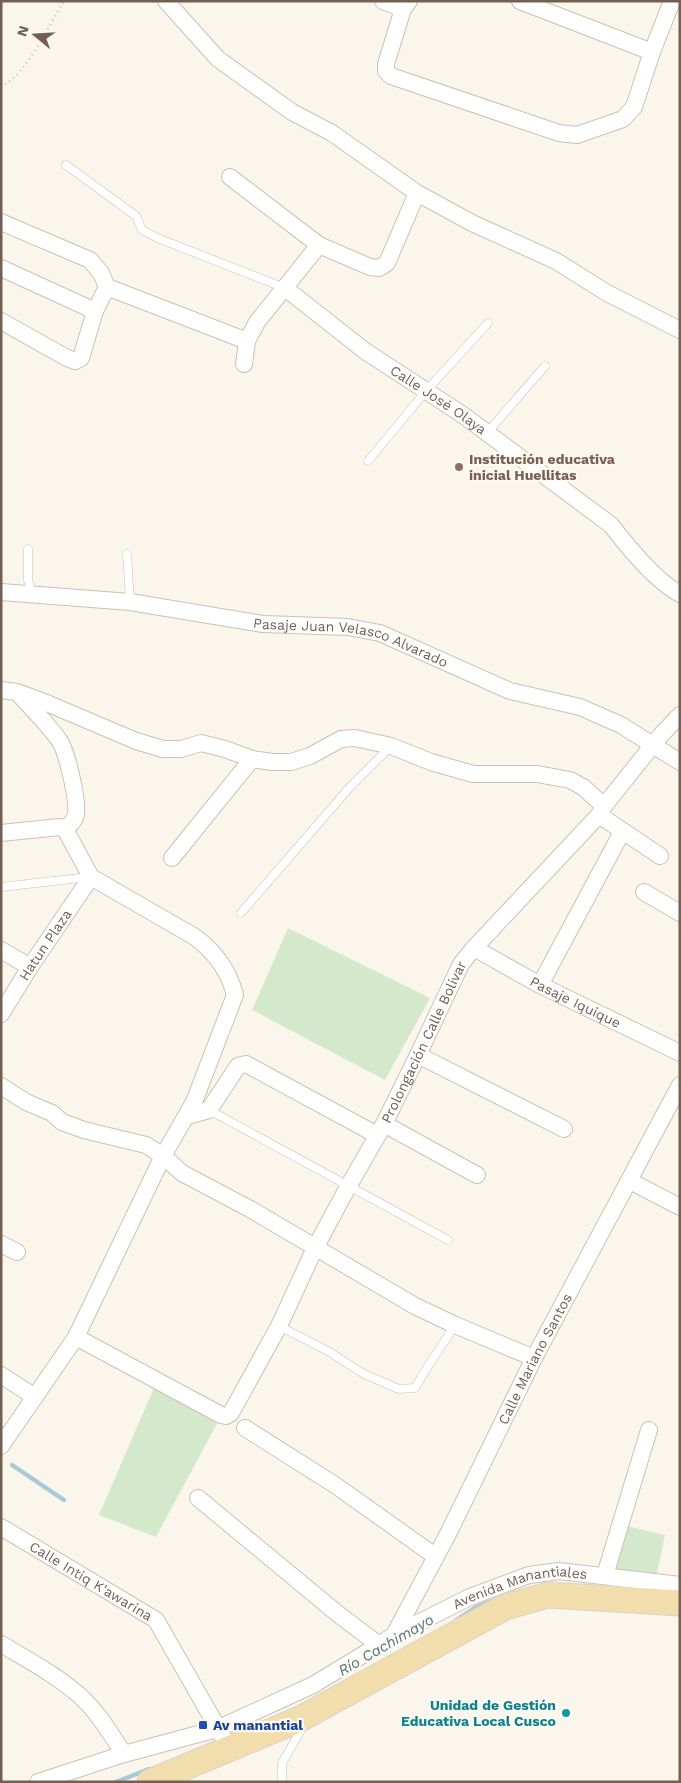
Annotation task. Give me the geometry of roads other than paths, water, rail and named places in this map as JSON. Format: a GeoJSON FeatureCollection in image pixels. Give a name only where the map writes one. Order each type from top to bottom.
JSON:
{"type":"FeatureCollection","features":[{"type":"Feature","properties":{"kind":"main road","name":"Avenida Manantiales"},"geometry":{"type":"LineString","coordinates":[[150,1782],[224,1739],[300,1719],[505,1607],[519,1602],[548,1595],[680,1602]]}},
{"type":"Feature","properties":{"kind":"street"},"geometry":{"type":"LineString","coordinates":[[166,1],[218,59],[292,112],[332,133],[417,193],[472,223],[556,261],[607,293],[680,330]]}},
{"type":"Feature","properties":{"kind":"street"},"geometry":{"type":"LineString","coordinates":[[383,1],[406,5],[386,64],[386,71],[391,76],[559,133],[578,135],[623,119],[634,107],[652,52],[672,1]]}},
{"type":"Feature","properties":{"kind":"street"},"geometry":{"type":"LineString","coordinates":[[520,1],[652,52]]}},
{"type":"Feature","properties":{"kind":"street"},"geometry":{"type":"LineString","coordinates":[[230,177],[319,245],[370,267],[379,268],[387,263],[417,193]]}},
{"type":"Feature","properties":{"kind":"street"},"geometry":{"type":"LineString","coordinates":[[1,222],[90,260],[101,273],[107,286],[247,341]]}},
{"type":"Feature","properties":{"kind":"street"},"geometry":{"type":"LineString","coordinates":[[244,364],[247,341],[257,322],[319,245]]}},
{"type":"Feature","properties":{"kind":"street"},"geometry":{"type":"LineString","coordinates":[[1,268],[95,311]]}},
{"type":"Feature","properties":{"kind":"street"},"geometry":{"type":"LineString","coordinates":[[1,321],[75,361],[81,358],[95,311],[107,286]]}},
{"type":"Feature","properties":{"kind":"street","name":"Calle José Olaya"},"geometry":{"type":"LineString","coordinates":[[285,288],[365,351],[486,433],[611,525],[627,546],[649,568],[680,594]]}},
{"type":"Feature","properties":{"kind":"street","name":"Pasaje Juan Velasco Alvarado"},"geometry":{"type":"LineString","coordinates":[[1,592],[130,602],[263,624],[348,627],[380,632],[510,690],[580,707],[621,725],[680,762]]}},
{"type":"Feature","properties":{"kind":"street"},"geometry":{"type":"LineString","coordinates":[[9,691],[49,704],[149,746],[172,750],[201,743],[252,759],[291,762],[310,756],[340,739],[355,738],[391,746],[431,762],[473,774],[537,774],[570,780],[583,787],[622,832],[660,856]]}},
{"type":"Feature","properties":{"kind":"street"},"geometry":{"type":"LineString","coordinates":[[9,691],[60,741],[75,794],[76,813],[72,823],[65,829]]}},
{"type":"Feature","properties":{"kind":"street","name":"Prolongación Calle Bolivar"},"geometry":{"type":"LineString","coordinates":[[76,1337],[221,1415],[226,1416],[231,1413],[279,1326],[315,1248],[418,1055],[461,964],[601,810],[680,715]]}},
{"type":"Feature","properties":{"kind":"street"},"geometry":{"type":"LineString","coordinates":[[172,858],[252,759]]}},
{"type":"Feature","properties":{"kind":"street"},"geometry":{"type":"LineString","coordinates":[[1,833],[60,827],[65,829],[91,877],[202,942],[218,960],[231,981],[235,995],[187,1116],[163,1156],[76,1337],[1,1446]]}},
{"type":"Feature","properties":{"kind":"street"},"geometry":{"type":"LineString","coordinates":[[540,985],[622,832]]}},
{"type":"Feature","properties":{"kind":"street","name":"Hatun Plaza"},"geometry":{"type":"LineString","coordinates":[[1,1014],[30,967],[91,877]]}},
{"type":"Feature","properties":{"kind":"street"},"geometry":{"type":"LineString","coordinates":[[644,892],[680,913]]}},
{"type":"Feature","properties":{"kind":"street","name":"Pasaje Iquique"},"geometry":{"type":"LineString","coordinates":[[474,948],[540,985],[680,1053]]}},
{"type":"Feature","properties":{"kind":"street"},"geometry":{"type":"LineString","coordinates":[[1,950],[30,967]]}},
{"type":"Feature","properties":{"kind":"street"},"geometry":{"type":"LineString","coordinates":[[418,1055],[564,1129]]}},
{"type":"Feature","properties":{"kind":"street"},"geometry":{"type":"LineString","coordinates":[[187,1116],[209,1110],[238,1066],[246,1064],[477,1174]]}},
{"type":"Feature","properties":{"kind":"street","name":"Calle Mariano Santos"},"geometry":{"type":"LineString","coordinates":[[394,1635],[448,1534],[534,1358],[680,1085]]}},
{"type":"Feature","properties":{"kind":"street"},"geometry":{"type":"LineString","coordinates":[[1,1086],[26,1102],[52,1113],[62,1122],[84,1130],[146,1145],[163,1156],[182,1173],[250,1209],[415,1306],[534,1358]]}},
{"type":"Feature","properties":{"kind":"street"},"geometry":{"type":"LineString","coordinates":[[630,1181],[680,1207]]}},
{"type":"Feature","properties":{"kind":"street"},"geometry":{"type":"LineString","coordinates":[[1,1244],[17,1252]]}},
{"type":"Feature","properties":{"kind":"street"},"geometry":{"type":"LineString","coordinates":[[1,1374],[35,1397]]}},
{"type":"Feature","properties":{"kind":"street"},"geometry":{"type":"LineString","coordinates":[[245,1428],[335,1485],[435,1556]]}},
{"type":"Feature","properties":{"kind":"street"},"geometry":{"type":"LineString","coordinates":[[605,1575],[649,1430]]}},
{"type":"Feature","properties":{"kind":"street"},"geometry":{"type":"LineString","coordinates":[[198,1498],[338,1614],[380,1646]]}},
{"type":"Feature","properties":{"kind":"street","name":"Calle Intiq K'awarina"},"geometry":{"type":"LineString","coordinates":[[1,1527],[156,1620],[224,1739]]}},
{"type":"Feature","properties":{"kind":"street","name":"Avenida Manantiales"},"geometry":{"type":"LineString","coordinates":[[38,1782],[124,1754],[224,1739],[380,1646],[394,1635],[470,1597],[529,1575],[559,1571],[680,1585]]}},
{"type":"Feature","properties":{"kind":"street"},"geometry":{"type":"LineString","coordinates":[[1,1644],[60,1680],[80,1696],[99,1716],[124,1754]]}},
{"type":"Feature","properties":{"kind":"lane"},"geometry":{"type":"LineString","coordinates":[[66,165],[136,216],[142,230],[160,239],[285,288]]}},
{"type":"Feature","properties":{"kind":"lane"},"geometry":{"type":"LineString","coordinates":[[368,461],[426,391],[488,323]]}},
{"type":"Feature","properties":{"kind":"lane"},"geometry":{"type":"LineString","coordinates":[[486,433],[545,366]]}},
{"type":"Feature","properties":{"kind":"lane"},"geometry":{"type":"LineString","coordinates":[[28,549],[28,580],[32,595]]}},
{"type":"Feature","properties":{"kind":"lane"},"geometry":{"type":"LineString","coordinates":[[127,554],[130,602]]}},
{"type":"Feature","properties":{"kind":"lane"},"geometry":{"type":"LineString","coordinates":[[241,912],[350,787],[391,746]]}},
{"type":"Feature","properties":{"kind":"lane"},"geometry":{"type":"LineString","coordinates":[[1,887],[91,877]]}},
{"type":"Feature","properties":{"kind":"lane"},"geometry":{"type":"LineString","coordinates":[[209,1110],[448,1240]]}},
{"type":"Feature","properties":{"kind":"lane"},"geometry":{"type":"LineString","coordinates":[[279,1326],[328,1350],[364,1374],[399,1389],[415,1388],[455,1325]]}},
{"type":"Feature","properties":{"kind":"lane"},"geometry":{"type":"LineString","coordinates":[[282,1782],[282,1763],[300,1732],[300,1719]]}},
{"type":"Feature","properties":{"kind":"waterway"},"geometry":{"type":"LineString","coordinates":[[12,1465],[64,1500]]}},
{"type":"Feature","properties":{"kind":"waterway","name":"Río Cachimayo"},"geometry":{"type":"LineString","coordinates":[[455,1621],[476,1607],[492,1601]]}},
{"type":"Feature","properties":{"kind":"waterway","name":"Río Cachimayo"},"geometry":{"type":"LineString","coordinates":[[116,1782],[149,1769]]}},
{"type":"Feature","properties":{"kind":"place","name":"Institución educativa inicial Huellitas"},"geometry":{"type":"Point","coordinates":[459,467]}},
{"type":"Feature","properties":{"kind":"place","name":"Unidad de Gestión Educativa Local Cusco"},"geometry":{"type":"Point","coordinates":[566,1713]}},
{"type":"Feature","properties":{"kind":"place","name":"Av manantial"},"geometry":{"type":"Point","coordinates":[203,1725]}}]}
